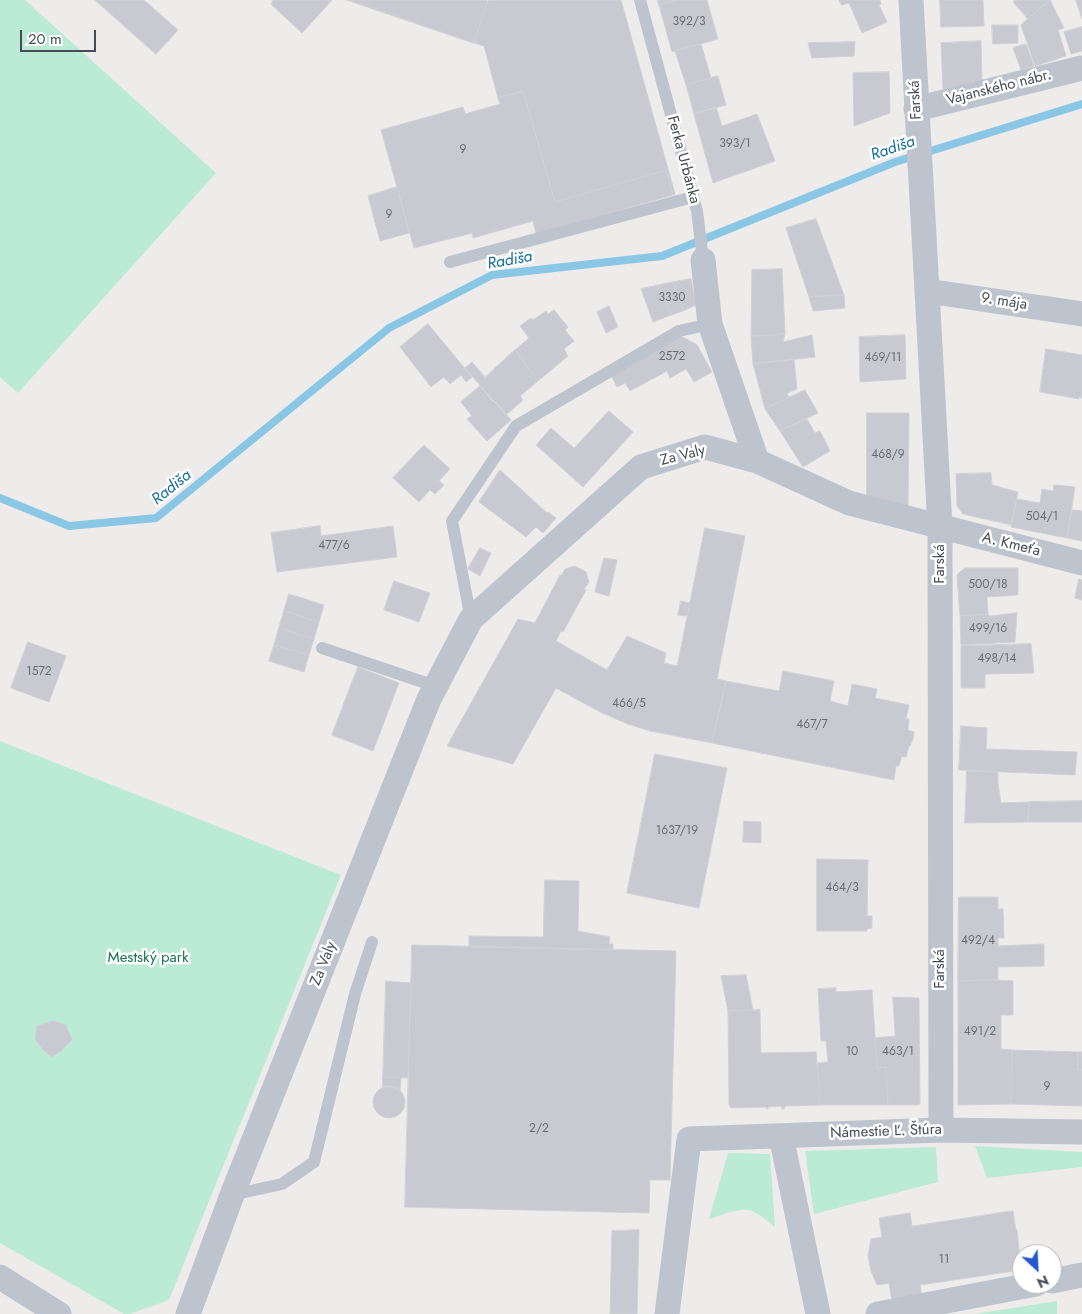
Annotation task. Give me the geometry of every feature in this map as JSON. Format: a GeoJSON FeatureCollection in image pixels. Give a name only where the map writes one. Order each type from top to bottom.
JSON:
{"type":"FeatureCollection","features":[{"type":"Feature","properties":{"kind":"street","name":"Farská"},"geometry":{"type":"LineString","coordinates":[[911,0],[940,527],[941,1130]]}},
{"type":"Feature","properties":{"kind":"street","name":"Vajanského nábr."},"geometry":{"type":"LineString","coordinates":[[917,119],[1082,68]]}},
{"type":"Feature","properties":{"kind":"street","name":"Ferka Urbánka"},"geometry":{"type":"LineString","coordinates":[[703,260],[710,324],[757,461]]}},
{"type":"Feature","properties":{"kind":"street","name":"9. mája"},"geometry":{"type":"LineString","coordinates":[[926,291],[1082,314]]}},
{"type":"Feature","properties":{"kind":"street","name":"Za Valy"},"geometry":{"type":"LineString","coordinates":[[188,1314],[232,1195],[422,717],[435,686],[470,619],[641,467],[705,447],[757,461],[849,503],[940,527]]}},
{"type":"Feature","properties":{"kind":"street","name":"A. Kmeťa"},"geometry":{"type":"LineString","coordinates":[[940,527],[1082,563]]}},
{"type":"Feature","properties":{"kind":"street","name":"Námestie Ľ. Štúra"},"geometry":{"type":"LineString","coordinates":[[667,1314],[689,1139],[941,1130],[1082,1132]]}},
{"type":"Feature","properties":{"kind":"street"},"geometry":{"type":"LineString","coordinates":[[781,1136],[818,1314]]}},
{"type":"Feature","properties":{"kind":"street"},"geometry":{"type":"LineString","coordinates":[[1062,1279],[1082,1275]]}},
{"type":"Feature","properties":{"kind":"street"},"geometry":{"type":"LineString","coordinates":[[0,1277],[58,1314]]}},
{"type":"Feature","properties":{"kind":"street"},"geometry":{"type":"LineString","coordinates":[[878,1314],[1012,1289]]}},
{"type":"Feature","properties":{"kind":"lane","name":"Ferka Urbánka"},"geometry":{"type":"LineString","coordinates":[[640,0],[697,211],[703,260]]}},
{"type":"Feature","properties":{"kind":"lane"},"geometry":{"type":"LineString","coordinates":[[450,262],[693,197]]}},
{"type":"Feature","properties":{"kind":"lane"},"geometry":{"type":"LineString","coordinates":[[470,619],[452,521],[516,426],[678,331],[710,324]]}},
{"type":"Feature","properties":{"kind":"lane"},"geometry":{"type":"LineString","coordinates":[[322,648],[435,686]]}},
{"type":"Feature","properties":{"kind":"lane"},"geometry":{"type":"LineString","coordinates":[[232,1195],[282,1184],[314,1162],[354,994],[372,942]]}},
{"type":"Feature","properties":{"kind":"green space"},"geometry":{"type":"Polygon","coordinates":[[[0,0],[25,0],[216,173],[18,393],[0,377],[0,0]]]}},
{"type":"Feature","properties":{"kind":"green space","name":"Mestský park"},"geometry":{"type":"Polygon","coordinates":[[[0,741],[341,875],[169,1300],[130,1314],[124,1314],[0,1243],[0,741]]]}},
{"type":"Feature","properties":{"kind":"green space"},"geometry":{"type":"Polygon","coordinates":[[[975,1146],[1082,1152],[1082,1167],[987,1178],[975,1146]]]}},
{"type":"Feature","properties":{"kind":"green space"},"geometry":{"type":"Polygon","coordinates":[[[936,1147],[938,1182],[814,1214],[805,1151],[936,1147]]]}},
{"type":"Feature","properties":{"kind":"green space"},"geometry":{"type":"Polygon","coordinates":[[[728,1153],[770,1154],[775,1227],[758,1214],[748,1210],[734,1211],[709,1219],[728,1153]]]}},
{"type":"Feature","properties":{"kind":"green space"},"geometry":{"type":"Polygon","coordinates":[[[1057,1301],[1057,1314],[975,1314],[1057,1301]]]}},
{"type":"Feature","properties":{"kind":"building"},"geometry":{"type":"Polygon","coordinates":[[[95,0],[144,0],[178,30],[156,54],[95,0]]]}},
{"type":"Feature","properties":{"kind":"building"},"geometry":{"type":"Polygon","coordinates":[[[274,0],[332,0],[302,33],[271,4],[274,0]]]}},
{"type":"Feature","properties":{"kind":"building"},"geometry":{"type":"Polygon","coordinates":[[[347,0],[484,0],[488,1],[474,43],[347,0]]]}},
{"type":"Feature","properties":{"kind":"building"},"geometry":{"type":"Polygon","coordinates":[[[621,0],[675,194],[673,195],[666,170],[555,202],[523,91],[498,98],[484,46],[474,43],[488,1],[621,0]]]}},
{"type":"Feature","properties":{"kind":"building"},"geometry":{"type":"Polygon","coordinates":[[[658,0],[677,0],[659,5],[658,0]]]}},
{"type":"Feature","properties":{"kind":"building"},"geometry":{"type":"Polygon","coordinates":[[[677,0],[707,0],[718,39],[672,52],[659,5],[677,0]]]}},
{"type":"Feature","properties":{"kind":"building"},"geometry":{"type":"Polygon","coordinates":[[[839,0],[880,0],[881,4],[879,5],[887,22],[862,33],[849,3],[842,5],[839,0]]]}},
{"type":"Feature","properties":{"kind":"building"},"geometry":{"type":"Polygon","coordinates":[[[940,0],[983,0],[984,26],[941,27],[940,0]]]}},
{"type":"Feature","properties":{"kind":"building"},"geometry":{"type":"Polygon","coordinates":[[[1015,0],[1050,0],[1028,19],[1013,2],[1015,0]]]}},
{"type":"Feature","properties":{"kind":"building"},"geometry":{"type":"Polygon","coordinates":[[[1050,0],[1064,28],[1058,30],[1066,56],[1035,66],[1021,25],[1050,0]]]}},
{"type":"Feature","properties":{"kind":"building"},"geometry":{"type":"Polygon","coordinates":[[[1076,0],[1082,0],[1082,19],[1076,0]]]}},
{"type":"Feature","properties":{"kind":"building"},"geometry":{"type":"Polygon","coordinates":[[[992,25],[1018,25],[1018,43],[993,44],[992,25]]]}},
{"type":"Feature","properties":{"kind":"building"},"geometry":{"type":"Polygon","coordinates":[[[1082,27],[1082,51],[1071,54],[1064,32],[1082,27]]]}},
{"type":"Feature","properties":{"kind":"building"},"geometry":{"type":"Polygon","coordinates":[[[981,41],[982,84],[950,94],[943,89],[941,43],[981,41]]]}},
{"type":"Feature","properties":{"kind":"building"},"geometry":{"type":"Polygon","coordinates":[[[855,42],[854,56],[812,58],[808,43],[855,42]]]}},
{"type":"Feature","properties":{"kind":"building"},"geometry":{"type":"Polygon","coordinates":[[[701,44],[711,78],[686,85],[675,51],[701,44]]]}},
{"type":"Feature","properties":{"kind":"building"},"geometry":{"type":"Polygon","coordinates":[[[1026,44],[1034,66],[1021,70],[1013,48],[1026,44]]]}},
{"type":"Feature","properties":{"kind":"building"},"geometry":{"type":"Polygon","coordinates":[[[889,72],[890,113],[854,126],[853,73],[889,72]]]}},
{"type":"Feature","properties":{"kind":"building"},"geometry":{"type":"Polygon","coordinates":[[[718,76],[726,105],[694,114],[686,85],[718,76]]]}},
{"type":"Feature","properties":{"kind":"building"},"geometry":{"type":"Polygon","coordinates":[[[523,91],[555,202],[666,170],[673,195],[536,234],[533,221],[473,238],[472,233],[414,248],[381,130],[463,107],[465,114],[500,104],[498,98],[523,91]]]}},
{"type":"Feature","properties":{"kind":"building"},"geometry":{"type":"Polygon","coordinates":[[[716,107],[722,126],[757,114],[775,161],[713,183],[694,114],[716,107]]]}},
{"type":"Feature","properties":{"kind":"building"},"geometry":{"type":"Polygon","coordinates":[[[397,187],[409,233],[380,241],[368,196],[397,187]]]}},
{"type":"Feature","properties":{"kind":"building"},"geometry":{"type":"Polygon","coordinates":[[[816,219],[844,295],[809,297],[786,228],[816,219]]]}},
{"type":"Feature","properties":{"kind":"building"},"geometry":{"type":"Polygon","coordinates":[[[782,269],[785,333],[751,336],[752,270],[782,269]]]}},
{"type":"Feature","properties":{"kind":"building"},"geometry":{"type":"Polygon","coordinates":[[[691,279],[696,305],[683,311],[674,282],[691,279]]]}},
{"type":"Feature","properties":{"kind":"building"},"geometry":{"type":"Polygon","coordinates":[[[674,282],[683,311],[671,315],[659,285],[674,282]]]}},
{"type":"Feature","properties":{"kind":"building"},"geometry":{"type":"Polygon","coordinates":[[[659,285],[671,315],[653,322],[641,289],[659,285]]]}},
{"type":"Feature","properties":{"kind":"building"},"geometry":{"type":"Polygon","coordinates":[[[844,295],[845,308],[813,311],[809,297],[844,295]]]}},
{"type":"Feature","properties":{"kind":"building"},"geometry":{"type":"Polygon","coordinates":[[[609,306],[618,327],[606,333],[597,312],[609,306]]]}},
{"type":"Feature","properties":{"kind":"building"},"geometry":{"type":"Polygon","coordinates":[[[554,310],[568,327],[565,330],[574,341],[564,349],[568,356],[538,381],[515,350],[529,338],[520,326],[531,318],[533,320],[546,311],[548,314],[554,310]]]}},
{"type":"Feature","properties":{"kind":"building"},"geometry":{"type":"Polygon","coordinates":[[[428,324],[472,377],[466,382],[461,375],[450,384],[444,377],[431,387],[400,347],[428,324]]]}},
{"type":"Feature","properties":{"kind":"building"},"geometry":{"type":"Polygon","coordinates":[[[785,333],[783,342],[812,335],[815,357],[753,364],[751,336],[785,333]]]}},
{"type":"Feature","properties":{"kind":"building"},"geometry":{"type":"Polygon","coordinates":[[[905,335],[906,379],[860,382],[859,337],[905,335]]]}},
{"type":"Feature","properties":{"kind":"building"},"geometry":{"type":"Polygon","coordinates":[[[681,336],[697,345],[712,372],[694,382],[686,369],[670,378],[667,371],[630,391],[625,383],[617,387],[610,373],[681,336]]]}},
{"type":"Feature","properties":{"kind":"building"},"geometry":{"type":"Polygon","coordinates":[[[1046,349],[1082,355],[1082,398],[1040,392],[1046,349]]]}},
{"type":"Feature","properties":{"kind":"building"},"geometry":{"type":"Polygon","coordinates":[[[515,350],[538,381],[520,396],[523,400],[506,415],[465,368],[472,362],[485,377],[515,350]]]}},
{"type":"Feature","properties":{"kind":"building"},"geometry":{"type":"Polygon","coordinates":[[[794,359],[797,389],[787,393],[789,397],[765,409],[753,364],[794,359]]]}},
{"type":"Feature","properties":{"kind":"building"},"geometry":{"type":"Polygon","coordinates":[[[480,386],[511,420],[487,441],[467,419],[472,416],[461,402],[480,386]]]}},
{"type":"Feature","properties":{"kind":"building"},"geometry":{"type":"Polygon","coordinates":[[[805,390],[818,413],[780,431],[765,409],[805,390]]]}},
{"type":"Feature","properties":{"kind":"building"},"geometry":{"type":"Polygon","coordinates":[[[609,411],[633,432],[583,487],[536,445],[551,428],[574,448],[609,411]]]}},
{"type":"Feature","properties":{"kind":"building"},"geometry":{"type":"Polygon","coordinates":[[[867,413],[909,413],[908,506],[867,497],[867,413]]]}},
{"type":"Feature","properties":{"kind":"building"},"geometry":{"type":"Polygon","coordinates":[[[807,419],[815,433],[820,431],[830,451],[803,467],[780,431],[807,419]]]}},
{"type":"Feature","properties":{"kind":"building"},"geometry":{"type":"Polygon","coordinates":[[[424,445],[450,469],[439,481],[444,485],[435,494],[430,490],[419,502],[393,478],[424,445]]]}},
{"type":"Feature","properties":{"kind":"building"},"geometry":{"type":"Polygon","coordinates":[[[500,470],[547,513],[556,518],[543,533],[536,527],[526,537],[479,502],[500,470]]]}},
{"type":"Feature","properties":{"kind":"building"},"geometry":{"type":"Polygon","coordinates":[[[991,473],[992,485],[1018,492],[1011,525],[963,514],[957,506],[956,474],[991,473]]]}},
{"type":"Feature","properties":{"kind":"building"},"geometry":{"type":"Polygon","coordinates":[[[1054,485],[1075,487],[1067,538],[1011,527],[1017,499],[1040,503],[1042,489],[1053,491],[1054,485]]]}},
{"type":"Feature","properties":{"kind":"building"},"geometry":{"type":"Polygon","coordinates":[[[1072,510],[1082,511],[1082,541],[1067,538],[1072,510]]]}},
{"type":"Feature","properties":{"kind":"building"},"geometry":{"type":"Polygon","coordinates":[[[320,526],[321,536],[393,526],[397,557],[277,572],[271,533],[320,526]]]}},
{"type":"Feature","properties":{"kind":"building"},"geometry":{"type":"Polygon","coordinates":[[[705,528],[745,536],[717,679],[726,681],[712,743],[650,731],[628,724],[600,712],[556,688],[513,764],[447,746],[518,619],[535,623],[565,569],[575,566],[586,572],[589,582],[563,632],[561,631],[556,641],[607,670],[627,636],[666,653],[664,663],[677,666],[705,528]]]}},
{"type":"Feature","properties":{"kind":"building"},"geometry":{"type":"Polygon","coordinates":[[[480,548],[491,553],[480,576],[468,569],[480,548]]]}},
{"type":"Feature","properties":{"kind":"building"},"geometry":{"type":"Polygon","coordinates":[[[604,558],[617,560],[609,596],[595,592],[604,558]]]}},
{"type":"Feature","properties":{"kind":"building"},"geometry":{"type":"Polygon","coordinates":[[[965,568],[1018,568],[1018,595],[987,597],[988,614],[960,616],[957,575],[965,568]]]}},
{"type":"Feature","properties":{"kind":"building"},"geometry":{"type":"Polygon","coordinates":[[[1079,579],[1082,580],[1082,600],[1075,598],[1079,579]]]}},
{"type":"Feature","properties":{"kind":"building"},"geometry":{"type":"Polygon","coordinates":[[[394,581],[430,593],[419,622],[384,610],[394,581]]]}},
{"type":"Feature","properties":{"kind":"building"},"geometry":{"type":"Polygon","coordinates":[[[289,594],[324,605],[319,622],[284,611],[289,594]]]}},
{"type":"Feature","properties":{"kind":"building"},"geometry":{"type":"Polygon","coordinates":[[[681,601],[690,603],[687,616],[678,615],[681,601]]]}},
{"type":"Feature","properties":{"kind":"building"},"geometry":{"type":"Polygon","coordinates":[[[284,611],[319,622],[314,639],[279,628],[284,611]]]}},
{"type":"Feature","properties":{"kind":"building"},"geometry":{"type":"Polygon","coordinates":[[[1017,613],[1015,642],[961,645],[960,616],[988,614],[989,616],[1017,613]]]}},
{"type":"Feature","properties":{"kind":"building"},"geometry":{"type":"Polygon","coordinates":[[[279,628],[314,639],[309,655],[274,645],[279,628]]]}},
{"type":"Feature","properties":{"kind":"building"},"geometry":{"type":"Polygon","coordinates":[[[28,642],[66,656],[49,702],[11,688],[28,642]]]}},
{"type":"Feature","properties":{"kind":"building"},"geometry":{"type":"Polygon","coordinates":[[[1031,644],[1034,673],[985,674],[985,688],[961,688],[961,646],[1031,644]]]}},
{"type":"Feature","properties":{"kind":"building"},"geometry":{"type":"Polygon","coordinates":[[[274,645],[309,655],[304,672],[269,661],[274,645]]]}},
{"type":"Feature","properties":{"kind":"building"},"geometry":{"type":"Polygon","coordinates":[[[358,667],[399,683],[373,751],[332,735],[358,667]]]}},
{"type":"Feature","properties":{"kind":"building"},"geometry":{"type":"Polygon","coordinates":[[[783,671],[834,681],[830,701],[848,706],[852,684],[877,689],[875,698],[909,705],[906,719],[909,719],[908,730],[914,732],[913,739],[906,757],[902,756],[899,766],[896,766],[894,780],[712,743],[726,681],[779,691],[783,671]]]}},
{"type":"Feature","properties":{"kind":"building"},"geometry":{"type":"Polygon","coordinates":[[[961,726],[987,728],[986,749],[1077,752],[1075,775],[959,770],[961,726]]]}},
{"type":"Feature","properties":{"kind":"building"},"geometry":{"type":"Polygon","coordinates":[[[655,754],[727,768],[699,908],[627,893],[655,754]]]}},
{"type":"Feature","properties":{"kind":"building"},"geometry":{"type":"Polygon","coordinates":[[[967,771],[998,772],[1001,803],[1029,802],[1028,822],[965,823],[967,771]]]}},
{"type":"Feature","properties":{"kind":"building"},"geometry":{"type":"Polygon","coordinates":[[[1082,801],[1082,822],[1028,822],[1029,802],[1082,801]]]}},
{"type":"Feature","properties":{"kind":"building"},"geometry":{"type":"Polygon","coordinates":[[[744,821],[761,822],[761,843],[743,842],[744,821]]]}},
{"type":"Feature","properties":{"kind":"building"},"geometry":{"type":"Polygon","coordinates":[[[817,859],[868,860],[867,916],[872,916],[872,928],[867,929],[867,931],[817,931],[817,859]]]}},
{"type":"Feature","properties":{"kind":"building"},"geometry":{"type":"Polygon","coordinates":[[[545,880],[579,881],[578,931],[610,937],[609,944],[613,944],[613,950],[469,947],[469,936],[543,937],[545,880]]]}},
{"type":"Feature","properties":{"kind":"building"},"geometry":{"type":"Polygon","coordinates":[[[959,897],[998,897],[998,909],[1003,909],[1004,938],[998,938],[998,946],[1044,944],[1044,966],[998,967],[998,980],[958,981],[959,897]]]}},
{"type":"Feature","properties":{"kind":"building"},"geometry":{"type":"Polygon","coordinates":[[[412,945],[676,951],[670,1180],[650,1180],[649,1213],[405,1207],[412,945]]]}},
{"type":"Feature","properties":{"kind":"building"},"geometry":{"type":"Polygon","coordinates":[[[746,975],[753,1010],[728,1011],[721,976],[746,975]]]}},
{"type":"Feature","properties":{"kind":"building"},"geometry":{"type":"Polygon","coordinates":[[[386,981],[411,983],[408,1078],[383,1077],[386,981]]]}},
{"type":"Feature","properties":{"kind":"building"},"geometry":{"type":"Polygon","coordinates":[[[958,981],[1013,981],[1013,1015],[1001,1015],[1001,1049],[1012,1050],[1011,1104],[958,1105],[958,981]]]}},
{"type":"Feature","properties":{"kind":"building"},"geometry":{"type":"Polygon","coordinates":[[[836,988],[836,992],[872,990],[877,1068],[886,1067],[888,1105],[820,1105],[817,1063],[828,1062],[826,1041],[821,1041],[818,989],[836,988]]]}},
{"type":"Feature","properties":{"kind":"building"},"geometry":{"type":"Polygon","coordinates":[[[893,997],[919,998],[920,1104],[918,1105],[888,1105],[886,1067],[877,1068],[875,1038],[895,1036],[893,997]]]}},
{"type":"Feature","properties":{"kind":"building"},"geometry":{"type":"Polygon","coordinates":[[[760,1010],[761,1053],[816,1052],[820,1105],[785,1106],[784,1109],[781,1106],[768,1107],[766,1109],[766,1107],[731,1108],[729,1105],[728,1011],[760,1010]]]}},
{"type":"Feature","properties":{"kind":"building"},"geometry":{"type":"Polygon","coordinates":[[[54,1021],[66,1025],[72,1040],[52,1057],[43,1050],[35,1039],[37,1026],[54,1021]]]}},
{"type":"Feature","properties":{"kind":"building"},"geometry":{"type":"Polygon","coordinates":[[[1012,1050],[1078,1052],[1078,1070],[1082,1070],[1082,1106],[1011,1104],[1012,1050]]]}},
{"type":"Feature","properties":{"kind":"building"},"geometry":{"type":"Polygon","coordinates":[[[1078,1052],[1082,1052],[1082,1070],[1078,1070],[1078,1052]]]}},
{"type":"Feature","properties":{"kind":"building"},"geometry":{"type":"Polygon","coordinates":[[[383,1077],[401,1078],[400,1091],[394,1087],[383,1088],[383,1077]]]}},
{"type":"Feature","properties":{"kind":"building"},"geometry":{"type":"Polygon","coordinates":[[[389,1086],[395,1087],[400,1091],[404,1096],[404,1108],[400,1113],[395,1117],[389,1118],[383,1117],[378,1113],[374,1108],[373,1102],[374,1096],[378,1091],[383,1087],[389,1086]]]}},
{"type":"Feature","properties":{"kind":"building"},"geometry":{"type":"Polygon","coordinates":[[[1013,1211],[1018,1244],[1012,1244],[1012,1271],[920,1285],[922,1298],[892,1302],[889,1283],[877,1285],[871,1271],[868,1256],[871,1239],[882,1237],[879,1218],[910,1213],[912,1226],[1013,1211]]]}},
{"type":"Feature","properties":{"kind":"building"},"geometry":{"type":"Polygon","coordinates":[[[639,1230],[637,1314],[610,1314],[612,1231],[639,1230]]]}},
{"type":"Feature","properties":{"kind":"waterway","name":"Radiša"},"geometry":{"type":"LineString","coordinates":[[0,498],[69,526],[156,518],[389,328],[492,275],[662,256],[895,162],[1082,104]]}}]}
